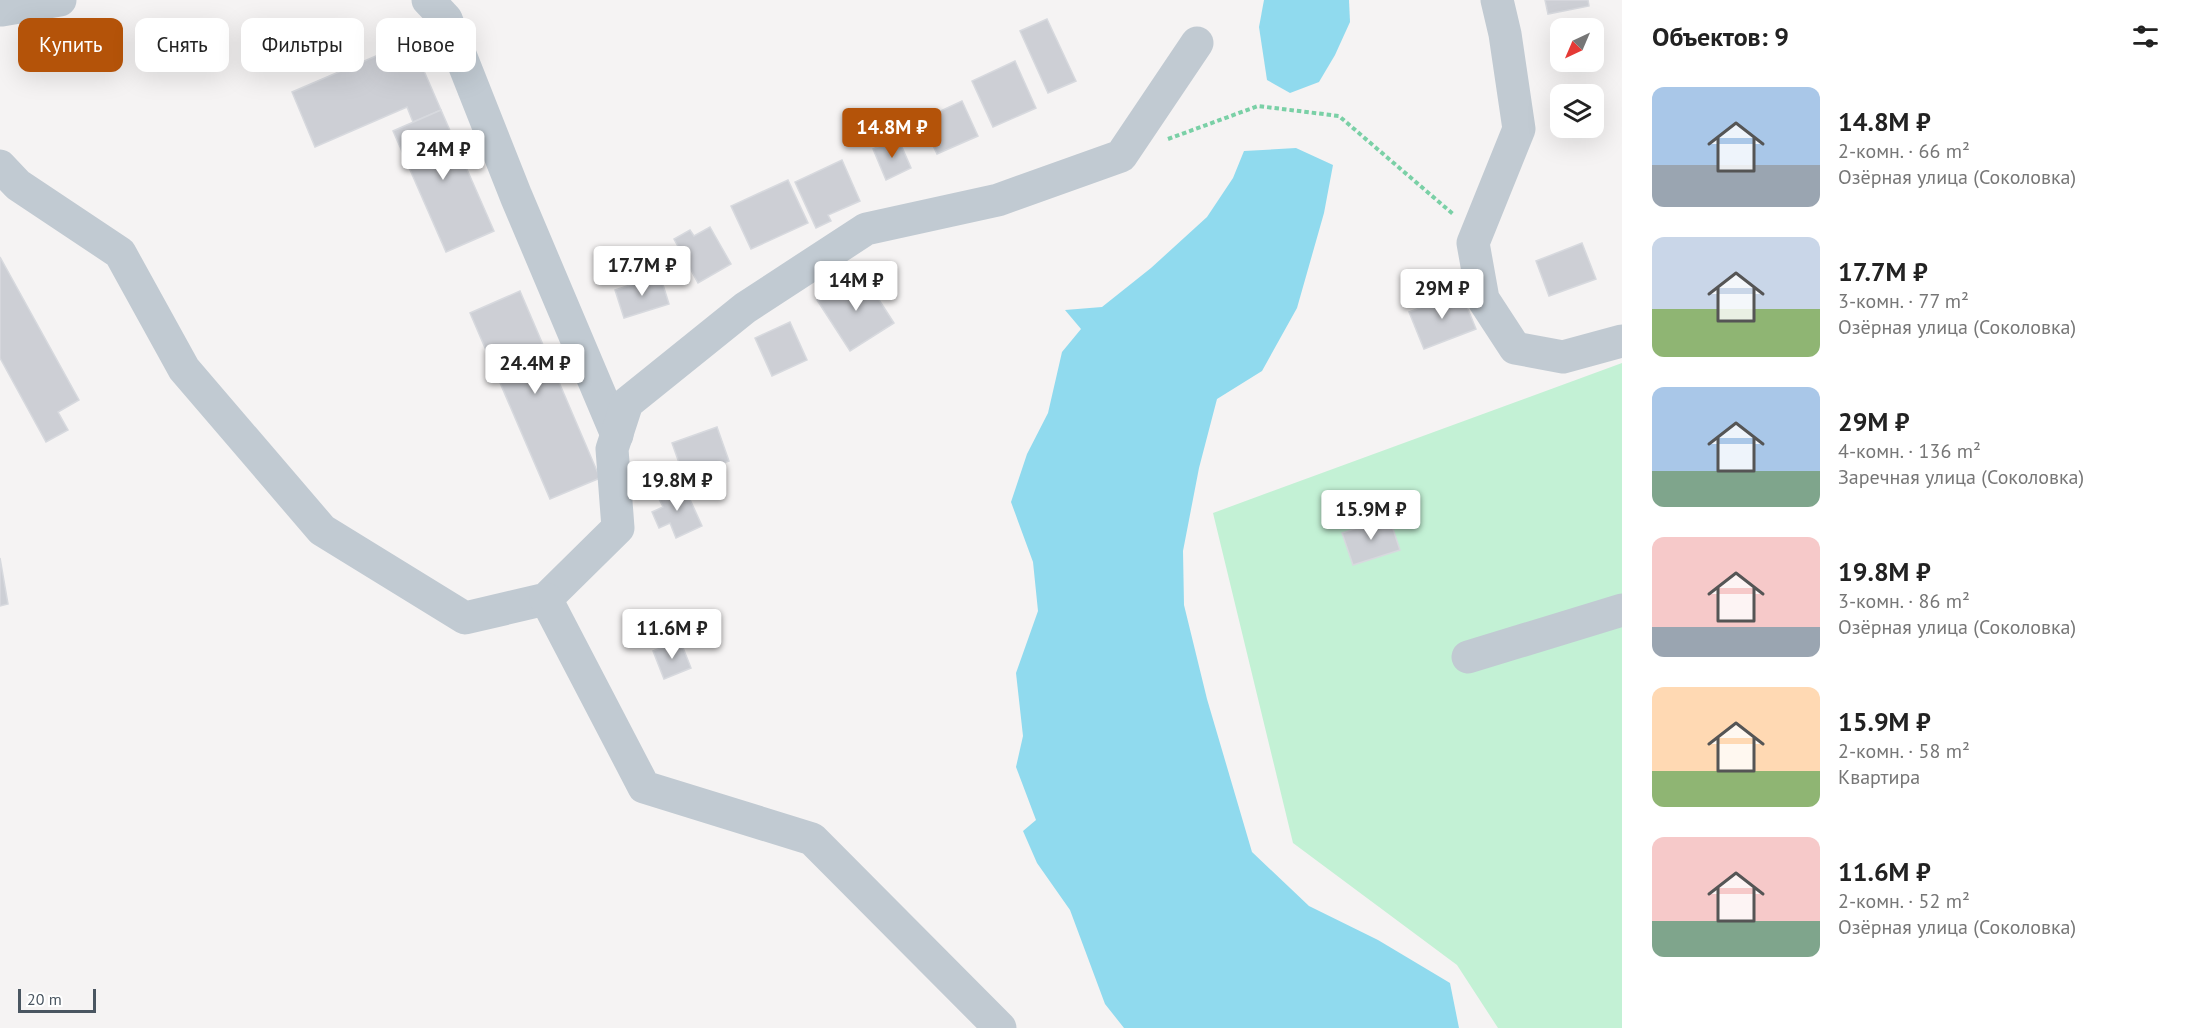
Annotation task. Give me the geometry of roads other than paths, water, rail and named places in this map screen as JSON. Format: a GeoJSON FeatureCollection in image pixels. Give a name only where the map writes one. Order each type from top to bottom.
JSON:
{"type":"FeatureCollection","features":[{"type":"Feature","properties":{"kind":"street"},"geometry":{"type":"LineString","coordinates":[[0,9],[60,0]]}},
{"type":"Feature","properties":{"kind":"street"},"geometry":{"type":"LineString","coordinates":[[428,0],[446,19],[516,195],[617,435]]}},
{"type":"Feature","properties":{"kind":"street"},"geometry":{"type":"LineString","coordinates":[[1497,0],[1505,34],[1519,129],[1473,243],[1484,299],[1515,348],[1563,357],[1622,341]]}},
{"type":"Feature","properties":{"kind":"street"},"geometry":{"type":"LineString","coordinates":[[0,166],[18,185],[120,253],[184,369],[322,530],[465,618],[546,599],[618,528],[612,449],[627,403],[745,308],[866,229],[998,200],[1121,156],[1197,43]]}},
{"type":"Feature","properties":{"kind":"street"},"geometry":{"type":"LineString","coordinates":[[546,599],[644,787],[812,839],[1000,1028]]}},
{"type":"Feature","properties":{"kind":"street"},"geometry":{"type":"LineString","coordinates":[[1468,657],[1622,609]]}},
{"type":"Feature","properties":{"kind":"water"},"geometry":{"type":"Polygon","coordinates":[[[1264,0],[1349,0],[1350,22],[1335,55],[1319,82],[1290,93],[1267,80],[1259,27],[1264,0]]]}},
{"type":"Feature","properties":{"kind":"water"},"geometry":{"type":"Polygon","coordinates":[[[1296,148],[1333,165],[1324,213],[1297,308],[1262,371],[1217,399],[1199,468],[1183,551],[1184,605],[1207,699],[1252,852],[1309,906],[1378,940],[1450,983],[1459,1028],[1124,1028],[1105,1004],[1070,910],[1037,863],[1023,831],[1036,820],[1016,767],[1023,736],[1016,673],[1038,611],[1033,562],[1011,502],[1027,454],[1048,413],[1062,352],[1081,329],[1065,310],[1102,307],[1151,268],[1207,217],[1233,178],[1244,151],[1296,148]]]}}]}
